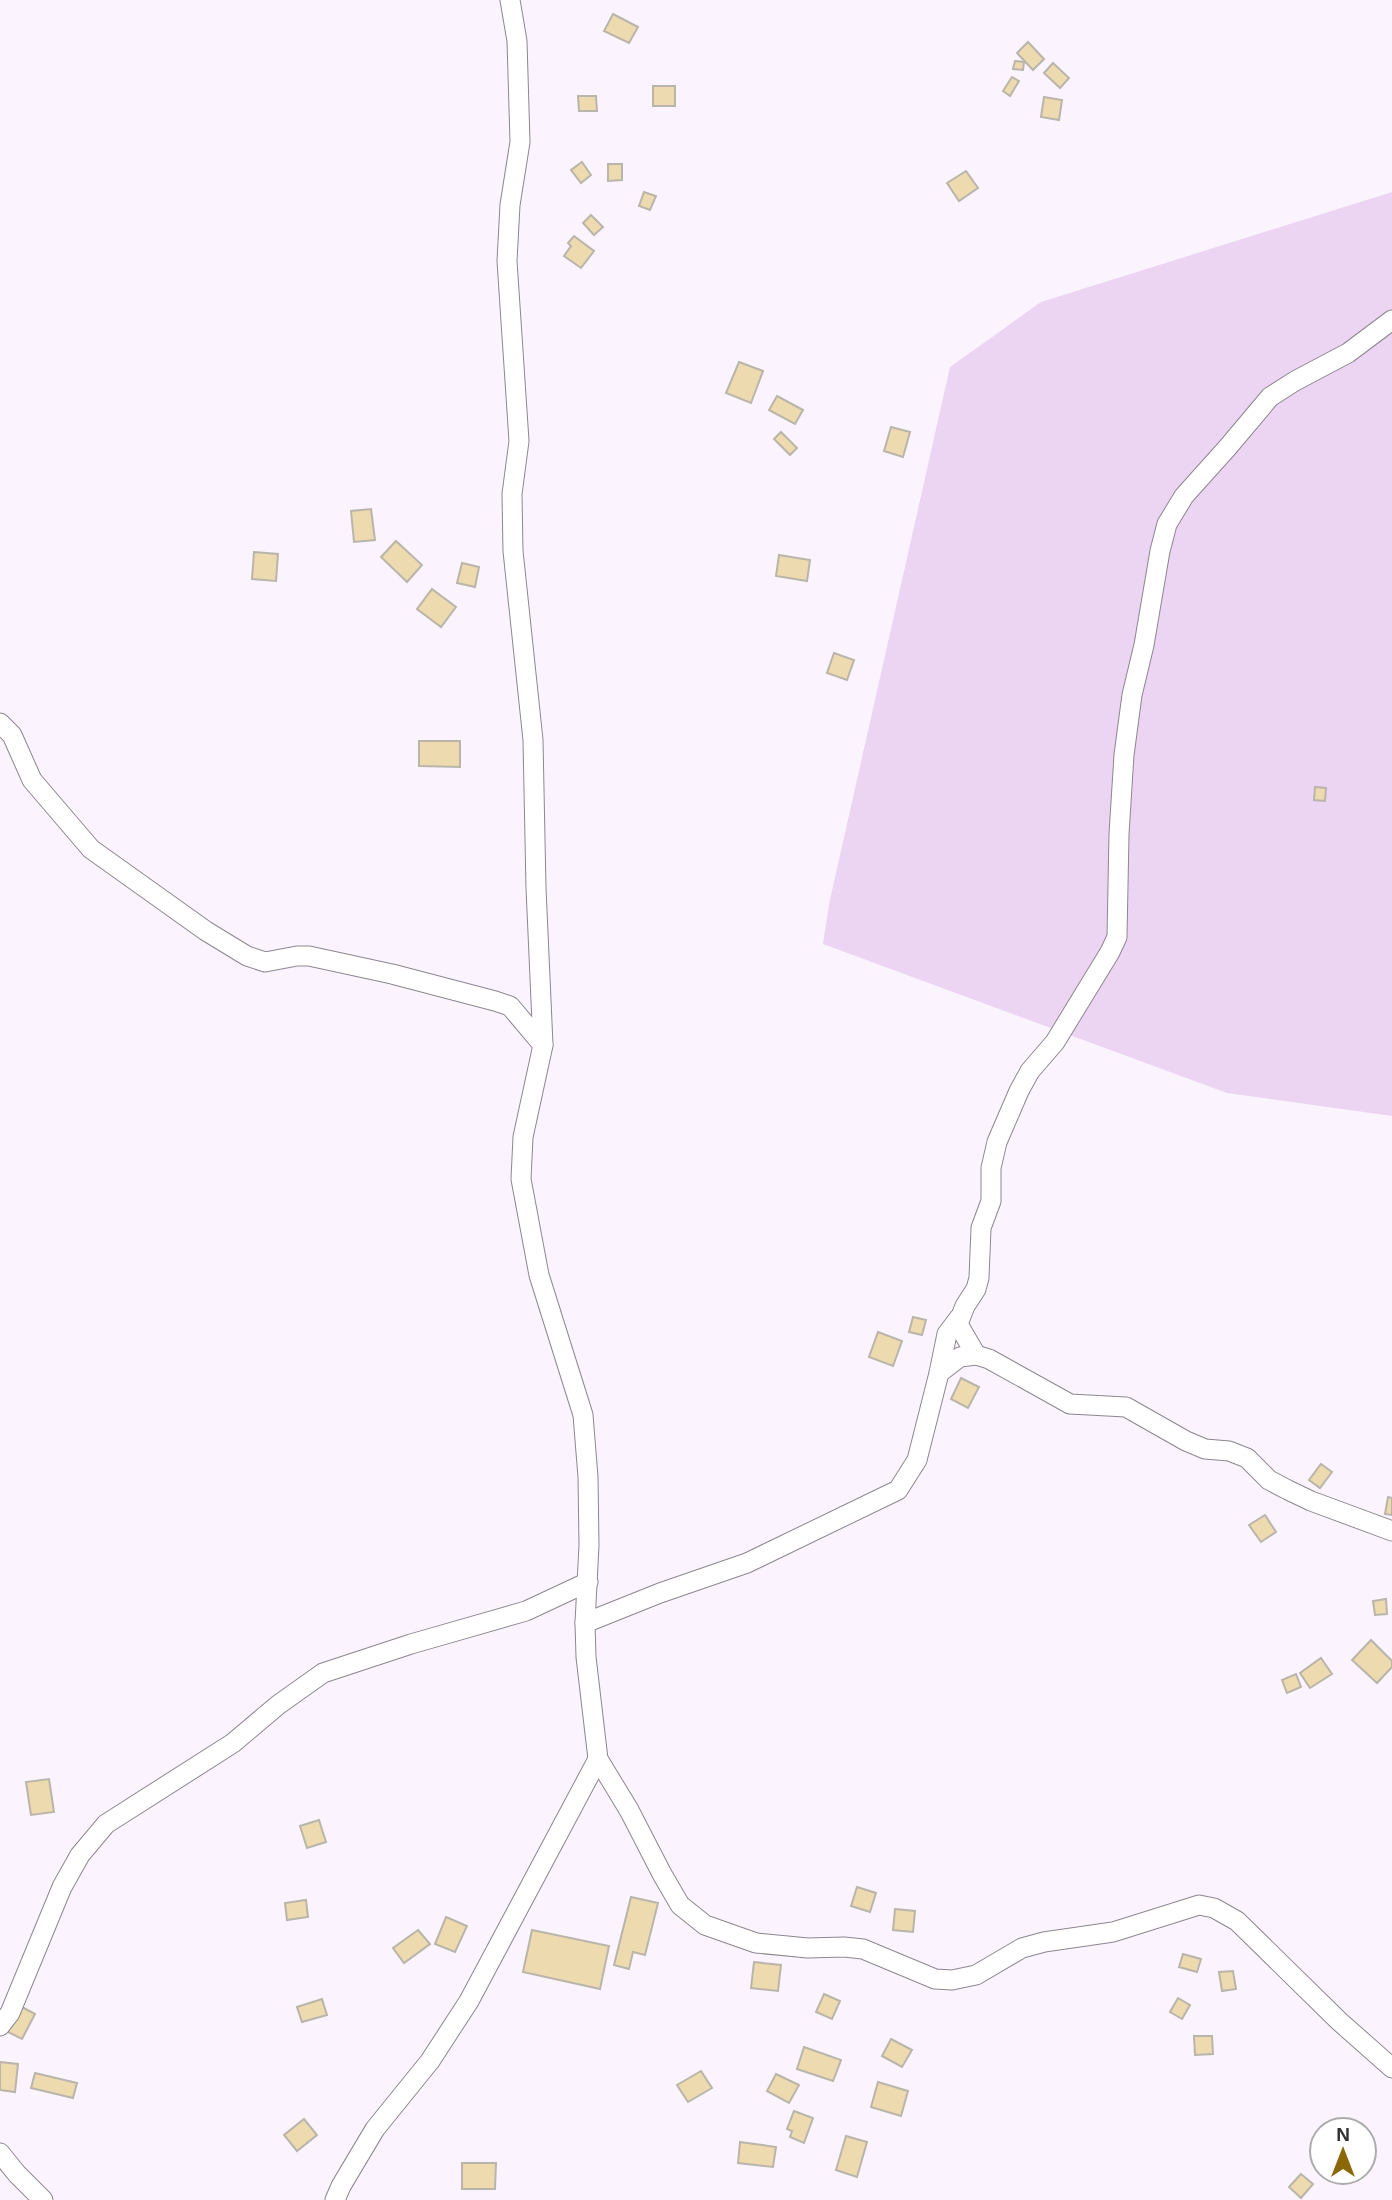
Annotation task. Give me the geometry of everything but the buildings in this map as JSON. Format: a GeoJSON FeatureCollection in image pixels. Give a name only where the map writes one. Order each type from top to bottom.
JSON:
{"type":"FeatureCollection","features":[{"type":"Feature","properties":{"kind":"street"},"geometry":{"type":"LineString","coordinates":[[510,0],[517,41],[520,142],[510,205],[508,261],[519,441],[512,494],[513,551],[533,740],[534,851],[543,1045],[523,1137],[521,1179],[539,1275],[583,1415],[588,1477],[589,1545],[586,1657],[598,1759],[680,1905],[705,1925],[756,1943],[863,1949],[935,1979],[952,1980],[976,1975],[1022,1948],[1113,1932],[1190,1907],[1214,1908],[1237,1921],[1339,2021],[1392,2068]]}},
{"type":"Feature","properties":{"kind":"street"},"geometry":{"type":"LineString","coordinates":[[585,1623],[747,1563],[898,1490],[917,1460],[947,1334],[976,1289],[979,1278],[981,1228],[991,1200],[991,1168],[997,1142],[1030,1071],[1055,1042],[1110,953],[1116,937],[1124,755],[1132,695],[1167,524],[1184,496],[1270,397],[1348,353],[1392,320]]}},
{"type":"Feature","properties":{"kind":"street"},"geometry":{"type":"LineString","coordinates":[[0,723],[12,735],[32,780],[91,849],[214,936],[247,956],[265,962],[309,956],[495,1001],[510,1006],[543,1045]]}},
{"type":"Feature","properties":{"kind":"street"},"geometry":{"type":"LineString","coordinates":[[959,1318],[960,1331],[976,1355],[1070,1404],[1126,1407],[1186,1441],[1205,1449],[1230,1451],[1247,1458],[1269,1480],[1311,1501],[1392,1531]]}},
{"type":"Feature","properties":{"kind":"street"},"geometry":{"type":"LineString","coordinates":[[939,1373],[960,1357],[976,1355]]}},
{"type":"Feature","properties":{"kind":"street"},"geometry":{"type":"LineString","coordinates":[[3,2017],[62,1887],[80,1855],[106,1824],[233,1743],[278,1705],[323,1673],[526,1611],[588,1582]]}},
{"type":"Feature","properties":{"kind":"street"},"geometry":{"type":"LineString","coordinates":[[335,2200],[375,2129],[430,2061],[469,2001],[598,1759]]}},
{"type":"Feature","properties":{"kind":"street"},"geometry":{"type":"LineString","coordinates":[[0,2153],[44,2200]]}},
{"type":"Feature","properties":{"kind":"shaded area"},"geometry":{"type":"Polygon","coordinates":[[[1392,192],[1392,1116],[1227,1093],[823,944],[829,904],[950,367],[1041,302],[1392,192]]]}}]}
